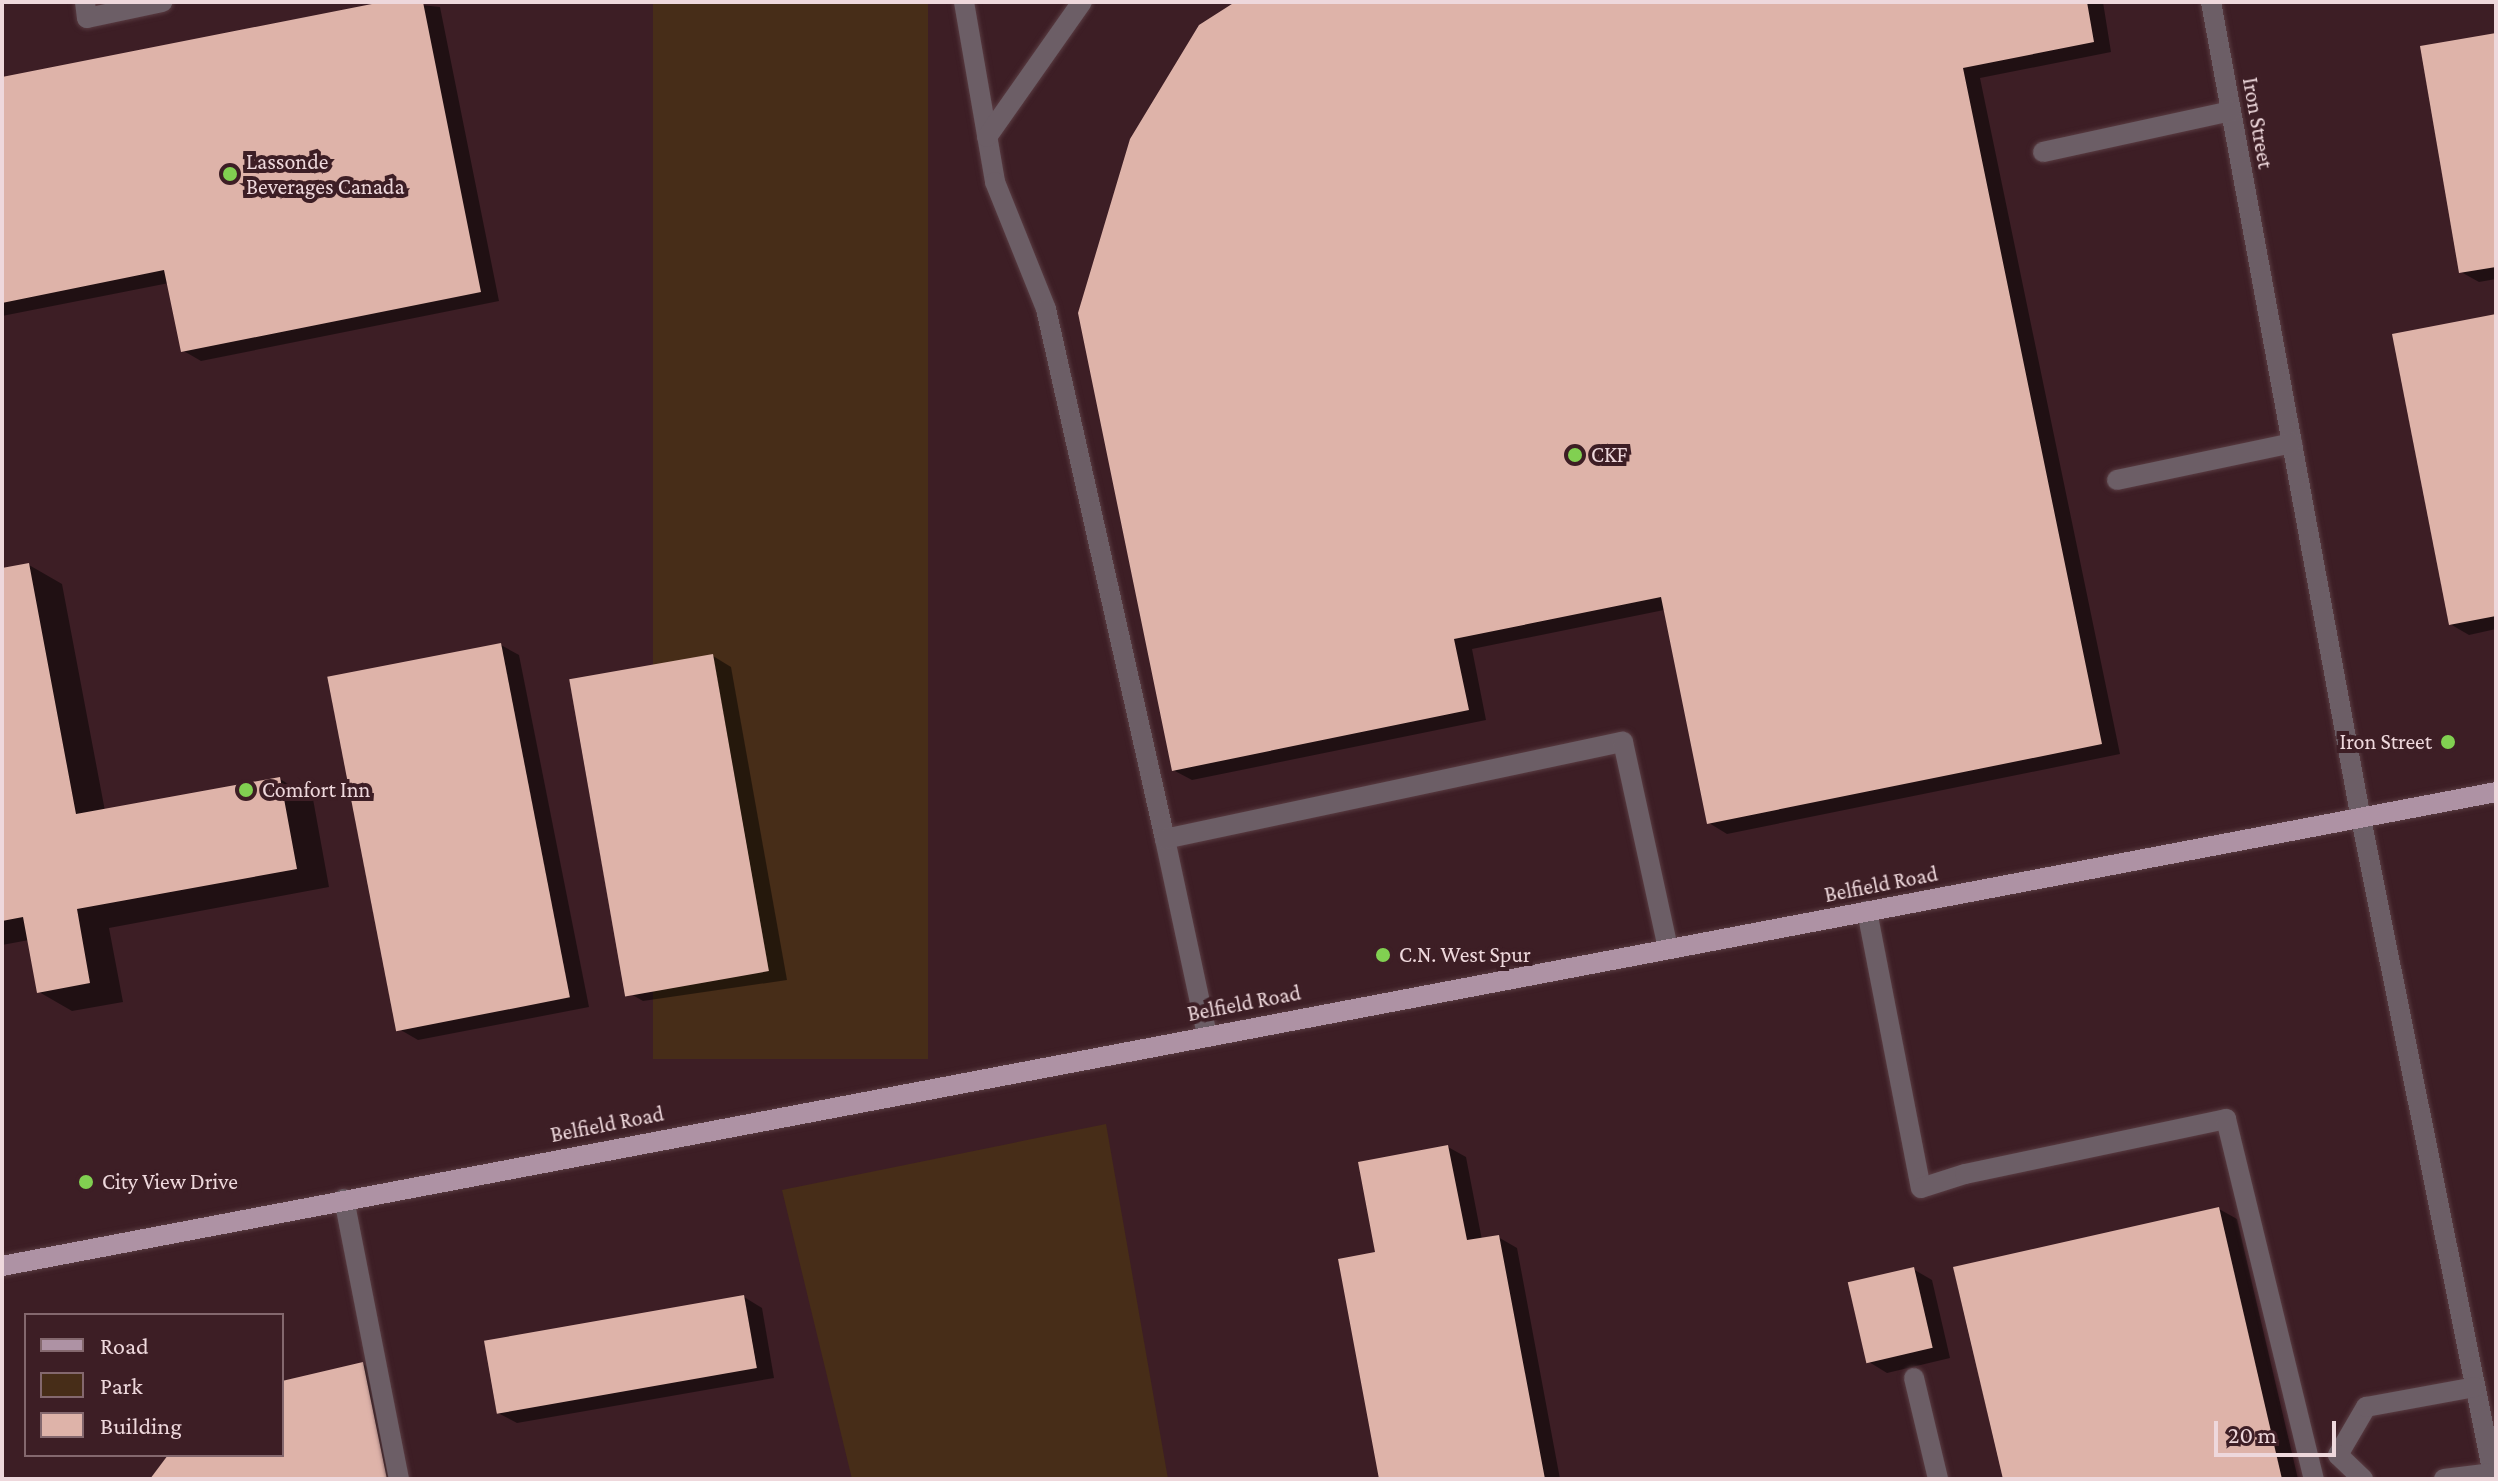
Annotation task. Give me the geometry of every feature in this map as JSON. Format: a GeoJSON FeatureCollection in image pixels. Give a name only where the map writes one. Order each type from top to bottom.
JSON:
{"type":"FeatureCollection","features":[{"type":"Feature","properties":{"kind":"main road","name":"Belfield Road"},"geometry":{"type":"LineString","coordinates":[[2,1266],[2496,792]]}},
{"type":"Feature","properties":{"kind":"street"},"geometry":{"type":"LineString","coordinates":[[85,2],[87,18],[162,2]]}},
{"type":"Feature","properties":{"kind":"street"},"geometry":{"type":"LineString","coordinates":[[964,2],[995,182],[1046,309],[1207,1035]]}},
{"type":"Feature","properties":{"kind":"street"},"geometry":{"type":"LineString","coordinates":[[987,137],[1082,2]]}},
{"type":"Feature","properties":{"kind":"street","name":"Iron Street"},"geometry":{"type":"LineString","coordinates":[[2211,2],[2361,819],[2493,1476]]}},
{"type":"Feature","properties":{"kind":"street"},"geometry":{"type":"LineString","coordinates":[[2043,152],[2231,111]]}},
{"type":"Feature","properties":{"kind":"street"},"geometry":{"type":"LineString","coordinates":[[2117,480],[2292,443]]}},
{"type":"Feature","properties":{"kind":"street"},"geometry":{"type":"LineString","coordinates":[[1165,839],[1623,742],[1668,948]]}},
{"type":"Feature","properties":{"kind":"street"},"geometry":{"type":"LineString","coordinates":[[1867,911],[1921,1188],[1965,1174],[2226,1119],[2312,1469],[2338,1455],[2366,1407],[2475,1387]]}},
{"type":"Feature","properties":{"kind":"street"},"geometry":{"type":"LineString","coordinates":[[344,1199],[399,1479]]}},
{"type":"Feature","properties":{"kind":"street"},"geometry":{"type":"LineString","coordinates":[[1914,1378],[1938,1479]]}},
{"type":"Feature","properties":{"kind":"street"},"geometry":{"type":"LineString","coordinates":[[2338,1455],[2363,1479]]}},
{"type":"Feature","properties":{"kind":"street"},"geometry":{"type":"LineString","coordinates":[[2444,1479],[2493,1476]]}},
{"type":"Feature","properties":{"kind":"green space"},"geometry":{"type":"Polygon","coordinates":[[[653,2],[928,2],[928,1059],[653,1059],[653,2]]]}},
{"type":"Feature","properties":{"kind":"green space"},"geometry":{"type":"Polygon","coordinates":[[[1106,1124],[1168,1479],[852,1479],[782,1190],[1106,1124]]]}},
{"type":"Feature","properties":{"kind":"building","name":"Lassonde Beverages Canada"},"geometry":{"type":"Polygon","coordinates":[[[382,2],[423,2],[481,292],[181,352],[164,270],[2,303],[2,77],[382,2]]]}},
{"type":"Feature","properties":{"kind":"building","name":"CKF"},"geometry":{"type":"Polygon","coordinates":[[[1235,2],[2087,2],[2094,42],[1963,68],[2102,744],[1707,824],[1661,597],[1454,639],[1469,710],[1172,771],[1078,313],[1130,139],[1199,25],[1235,2]]]}},
{"type":"Feature","properties":{"kind":"building"},"geometry":{"type":"Polygon","coordinates":[[[2496,33],[2496,267],[2459,273],[2420,46],[2496,33]]]}},
{"type":"Feature","properties":{"kind":"building"},"geometry":{"type":"Polygon","coordinates":[[[2496,314],[2496,616],[2449,625],[2392,334],[2496,314]]]}},
{"type":"Feature","properties":{"kind":"building","name":"Comfort Inn"},"geometry":{"type":"Polygon","coordinates":[[[29,563],[76,814],[280,777],[297,869],[77,909],[90,983],[37,993],[23,917],[2,921],[2,568],[29,563]]]}},
{"type":"Feature","properties":{"kind":"building"},"geometry":{"type":"Polygon","coordinates":[[[501,643],[570,997],[396,1031],[327,677],[501,643]]]}},
{"type":"Feature","properties":{"kind":"building"},"geometry":{"type":"Polygon","coordinates":[[[713,654],[769,971],[625,996],[569,679],[713,654]]]}},
{"type":"Feature","properties":{"kind":"building"},"geometry":{"type":"Polygon","coordinates":[[[1448,1145],[1467,1240],[1499,1235],[1545,1479],[1379,1479],[1338,1259],[1375,1252],[1358,1162],[1448,1145]]]}},
{"type":"Feature","properties":{"kind":"building"},"geometry":{"type":"Polygon","coordinates":[[[2219,1207],[2282,1479],[2003,1479],[1953,1267],[2219,1207]]]}},
{"type":"Feature","properties":{"kind":"building"},"geometry":{"type":"Polygon","coordinates":[[[1914,1267],[1933,1348],[1866,1363],[1848,1282],[1914,1267]]]}},
{"type":"Feature","properties":{"kind":"building"},"geometry":{"type":"Polygon","coordinates":[[[744,1295],[757,1368],[497,1414],[484,1341],[744,1295]]]}},
{"type":"Feature","properties":{"kind":"building"},"geometry":{"type":"Polygon","coordinates":[[[363,1362],[387,1479],[150,1479],[166,1457],[284,1457],[284,1381],[363,1362]]]}},
{"type":"Feature","properties":{"kind":"place","name":"Lassonde Beverages Canada"},"geometry":{"type":"Point","coordinates":[230,174]}},
{"type":"Feature","properties":{"kind":"place","name":"CKF"},"geometry":{"type":"Point","coordinates":[1575,455]}},
{"type":"Feature","properties":{"kind":"place","name":"Iron Street"},"geometry":{"type":"Point","coordinates":[2448,742]}},
{"type":"Feature","properties":{"kind":"place","name":"Comfort Inn"},"geometry":{"type":"Point","coordinates":[246,790]}},
{"type":"Feature","properties":{"kind":"place","name":"C.N. West Spur"},"geometry":{"type":"Point","coordinates":[1383,955]}},
{"type":"Feature","properties":{"kind":"place","name":"City View Drive"},"geometry":{"type":"Point","coordinates":[86,1182]}}]}
